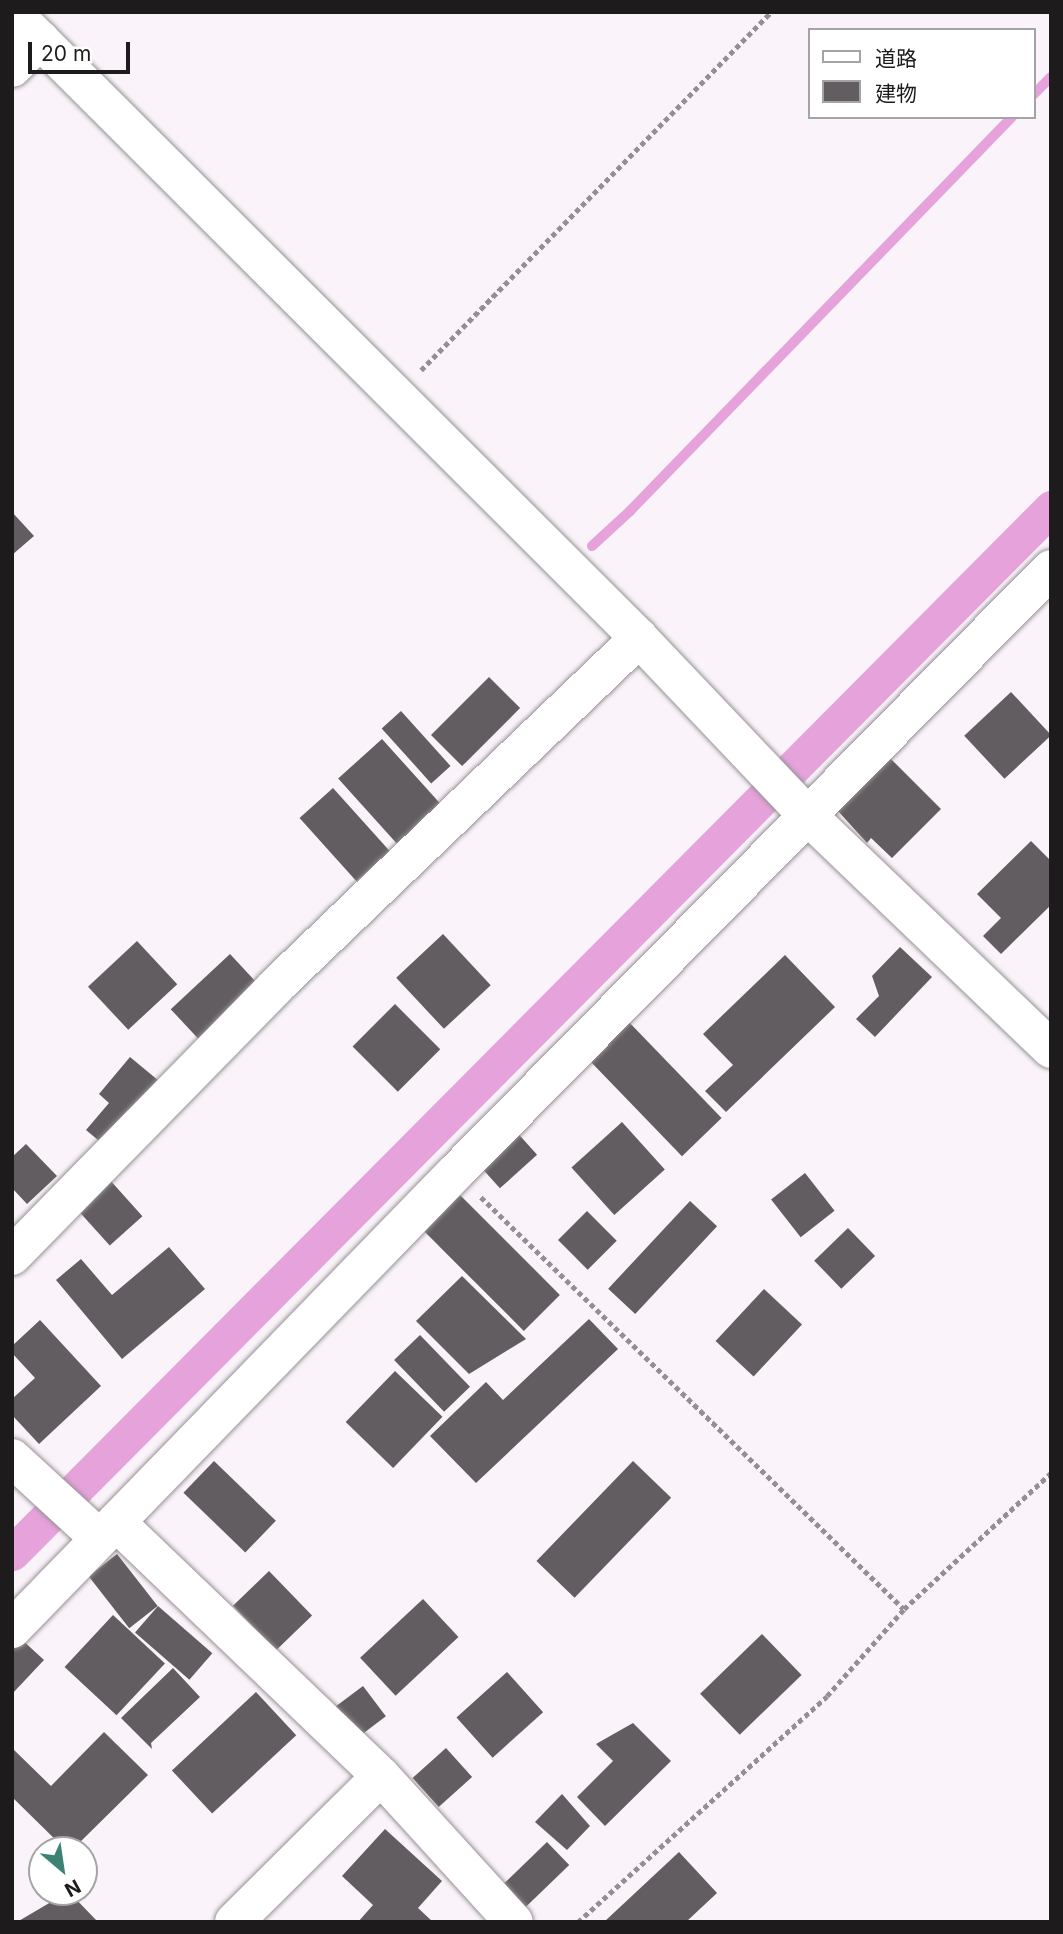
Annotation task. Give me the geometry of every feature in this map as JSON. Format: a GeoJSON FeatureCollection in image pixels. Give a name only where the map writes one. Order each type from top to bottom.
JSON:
{"type":"FeatureCollection","features":[{"type":"Feature","properties":{"kind":"street"},"geometry":{"type":"LineString","coordinates":[[12,12],[639,638],[804,811],[1051,1049]]}},
{"type":"Feature","properties":{"kind":"street"},"geometry":{"type":"LineString","coordinates":[[12,68],[40,40]]}},
{"type":"Feature","properties":{"kind":"street"},"geometry":{"type":"LineString","coordinates":[[12,1629],[99,1528],[456,1172],[804,811],[1051,569]]}},
{"type":"Feature","properties":{"kind":"street"},"geometry":{"type":"LineString","coordinates":[[12,1256],[275,986],[639,638]]}},
{"type":"Feature","properties":{"kind":"street"},"geometry":{"type":"LineString","coordinates":[[12,1458],[46,1489],[99,1528],[381,1776],[514,1922]]}},
{"type":"Feature","properties":{"kind":"street"},"geometry":{"type":"LineString","coordinates":[[234,1922],[381,1776]]}},
{"type":"Feature","properties":{"kind":"path"},"geometry":{"type":"LineString","coordinates":[[396,395],[771,12]]}},
{"type":"Feature","properties":{"kind":"path"},"geometry":{"type":"LineString","coordinates":[[456,1172],[904,1609]]}},
{"type":"Feature","properties":{"kind":"path"},"geometry":{"type":"LineString","coordinates":[[578,1922],[828,1696],[904,1609],[1051,1473]]}},
{"type":"Feature","properties":{"kind":"building"},"geometry":{"type":"Polygon","coordinates":[[[12,512],[34,536],[12,555],[12,512]]]}},
{"type":"Feature","properties":{"kind":"building"},"geometry":{"type":"Polygon","coordinates":[[[489,677],[520,708],[462,766],[431,735],[489,677]]]}},
{"type":"Feature","properties":{"kind":"building"},"geometry":{"type":"Polygon","coordinates":[[[1011,692],[1051,735],[1004,779],[964,736],[1011,692]]]}},
{"type":"Feature","properties":{"kind":"building"},"geometry":{"type":"Polygon","coordinates":[[[401,711],[451,766],[431,783],[382,728],[401,711]]]}},
{"type":"Feature","properties":{"kind":"building"},"geometry":{"type":"Polygon","coordinates":[[[382,739],[446,810],[402,849],[338,778],[382,739]]]}},
{"type":"Feature","properties":{"kind":"building"},"geometry":{"type":"Polygon","coordinates":[[[890,758],[941,809],[892,858],[871,838],[867,843],[838,811],[890,758]]]}},
{"type":"Feature","properties":{"kind":"building"},"geometry":{"type":"Polygon","coordinates":[[[333,788],[390,851],[356,881],[300,818],[333,788]]]}},
{"type":"Feature","properties":{"kind":"building"},"geometry":{"type":"Polygon","coordinates":[[[1031,841],[1051,861],[1051,905],[1001,954],[983,936],[1001,918],[977,894],[1031,841]]]}},
{"type":"Feature","properties":{"kind":"building"},"geometry":{"type":"Polygon","coordinates":[[[443,934],[491,985],[444,1029],[396,978],[443,934]]]}},
{"type":"Feature","properties":{"kind":"building"},"geometry":{"type":"Polygon","coordinates":[[[137,941],[177,984],[128,1030],[88,987],[137,941]]]}},
{"type":"Feature","properties":{"kind":"building"},"geometry":{"type":"Polygon","coordinates":[[[900,947],[932,977],[875,1037],[856,1019],[879,996],[872,976],[900,947]]]}},
{"type":"Feature","properties":{"kind":"building"},"geometry":{"type":"Polygon","coordinates":[[[230,954],[265,992],[206,1047],[171,1009],[230,954]]]}},
{"type":"Feature","properties":{"kind":"building"},"geometry":{"type":"Polygon","coordinates":[[[785,955],[835,1007],[726,1112],[705,1091],[733,1065],[703,1034],[785,955]]]}},
{"type":"Feature","properties":{"kind":"building"},"geometry":{"type":"Polygon","coordinates":[[[395,1004],[440,1049],[398,1092],[353,1046],[395,1004]]]}},
{"type":"Feature","properties":{"kind":"building"},"geometry":{"type":"Polygon","coordinates":[[[625,1018],[722,1118],[682,1156],[585,1056],[625,1018]]]}},
{"type":"Feature","properties":{"kind":"building"},"geometry":{"type":"Polygon","coordinates":[[[130,1057],[159,1081],[104,1145],[86,1130],[109,1103],[99,1094],[130,1057]]]}},
{"type":"Feature","properties":{"kind":"building"},"geometry":{"type":"Polygon","coordinates":[[[622,1122],[665,1170],[614,1215],[571,1168],[622,1122]]]}},
{"type":"Feature","properties":{"kind":"building"},"geometry":{"type":"Polygon","coordinates":[[[513,1128],[537,1155],[500,1188],[476,1161],[513,1128]]]}},
{"type":"Feature","properties":{"kind":"building"},"geometry":{"type":"Polygon","coordinates":[[[26,1144],[57,1176],[27,1204],[12,1188],[12,1157],[26,1144]]]}},
{"type":"Feature","properties":{"kind":"building"},"geometry":{"type":"Polygon","coordinates":[[[805,1173],[835,1211],[801,1237],[771,1199],[805,1173]]]}},
{"type":"Feature","properties":{"kind":"building"},"geometry":{"type":"Polygon","coordinates":[[[109,1179],[142,1216],[110,1246],[76,1208],[109,1179]]]}},
{"type":"Feature","properties":{"kind":"building"},"geometry":{"type":"Polygon","coordinates":[[[451,1186],[560,1295],[524,1331],[415,1222],[451,1186]]]}},
{"type":"Feature","properties":{"kind":"building"},"geometry":{"type":"Polygon","coordinates":[[[690,1201],[717,1226],[635,1314],[608,1289],[690,1201]]]}},
{"type":"Feature","properties":{"kind":"building"},"geometry":{"type":"Polygon","coordinates":[[[587,1211],[617,1241],[588,1270],[558,1240],[587,1211]]]}},
{"type":"Feature","properties":{"kind":"building"},"geometry":{"type":"Polygon","coordinates":[[[848,1228],[875,1256],[841,1289],[814,1261],[848,1228]]]}},
{"type":"Feature","properties":{"kind":"building"},"geometry":{"type":"Polygon","coordinates":[[[169,1247],[205,1289],[122,1359],[56,1280],[81,1259],[112,1295],[169,1247]]]}},
{"type":"Feature","properties":{"kind":"building"},"geometry":{"type":"Polygon","coordinates":[[[462,1276],[526,1339],[469,1374],[416,1321],[462,1276]]]}},
{"type":"Feature","properties":{"kind":"building"},"geometry":{"type":"Polygon","coordinates":[[[764,1289],[802,1324],[754,1376],[716,1341],[764,1289]]]}},
{"type":"Feature","properties":{"kind":"building"},"geometry":{"type":"Polygon","coordinates":[[[589,1319],[618,1349],[476,1483],[430,1436],[486,1382],[503,1400],[589,1319]]]}},
{"type":"Feature","properties":{"kind":"building"},"geometry":{"type":"Polygon","coordinates":[[[40,1320],[101,1386],[39,1444],[12,1415],[12,1399],[35,1378],[12,1353],[12,1346],[40,1320]]]}},
{"type":"Feature","properties":{"kind":"building"},"geometry":{"type":"Polygon","coordinates":[[[420,1335],[470,1387],[444,1412],[394,1360],[420,1335]]]}},
{"type":"Feature","properties":{"kind":"building"},"geometry":{"type":"Polygon","coordinates":[[[395,1371],[442,1417],[393,1468],[346,1422],[395,1371]]]}},
{"type":"Feature","properties":{"kind":"building"},"geometry":{"type":"Polygon","coordinates":[[[214,1461],[276,1521],[245,1552],[183,1493],[214,1461]]]}},
{"type":"Feature","properties":{"kind":"building"},"geometry":{"type":"Polygon","coordinates":[[[633,1461],[671,1498],[575,1598],[536,1561],[633,1461]]]}},
{"type":"Feature","properties":{"kind":"building"},"geometry":{"type":"Polygon","coordinates":[[[117,1554],[158,1606],[129,1628],[89,1576],[117,1554]]]}},
{"type":"Feature","properties":{"kind":"building"},"geometry":{"type":"Polygon","coordinates":[[[269,1571],[312,1616],[276,1650],[233,1606],[269,1571]]]}},
{"type":"Feature","properties":{"kind":"building"},"geometry":{"type":"Polygon","coordinates":[[[423,1599],[458,1637],[396,1696],[360,1658],[423,1599]]]}},
{"type":"Feature","properties":{"kind":"building"},"geometry":{"type":"Polygon","coordinates":[[[158,1606],[212,1653],[189,1680],[135,1632],[158,1606]]]}},
{"type":"Feature","properties":{"kind":"building"},"geometry":{"type":"Polygon","coordinates":[[[113,1615],[165,1663],[117,1715],[65,1667],[113,1615]]]}},
{"type":"Feature","properties":{"kind":"building"},"geometry":{"type":"Polygon","coordinates":[[[762,1634],[802,1675],[740,1735],[700,1694],[762,1634]]]}},
{"type":"Feature","properties":{"kind":"building"},"geometry":{"type":"Polygon","coordinates":[[[20,1638],[44,1660],[12,1694],[12,1647],[20,1638]]]}},
{"type":"Feature","properties":{"kind":"building"},"geometry":{"type":"Polygon","coordinates":[[[173,1668],[200,1697],[151,1743],[152,1749],[121,1718],[173,1668]]]}},
{"type":"Feature","properties":{"kind":"building"},"geometry":{"type":"Polygon","coordinates":[[[507,1672],[543,1712],[493,1758],[456,1718],[507,1672]]]}},
{"type":"Feature","properties":{"kind":"building"},"geometry":{"type":"Polygon","coordinates":[[[363,1686],[386,1716],[356,1739],[333,1709],[363,1686]]]}},
{"type":"Feature","properties":{"kind":"building"},"geometry":{"type":"Polygon","coordinates":[[[256,1692],[296,1735],[212,1814],[172,1770],[256,1692]]]}},
{"type":"Feature","properties":{"kind":"building"},"geometry":{"type":"Polygon","coordinates":[[[633,1723],[671,1761],[605,1826],[577,1797],[613,1761],[596,1744],[633,1723]]]}},
{"type":"Feature","properties":{"kind":"building"},"geometry":{"type":"Polygon","coordinates":[[[104,1732],[148,1775],[86,1836],[52,1836],[12,1797],[12,1748],[51,1786],[104,1732]]]}},
{"type":"Feature","properties":{"kind":"building"},"geometry":{"type":"Polygon","coordinates":[[[446,1748],[472,1777],[439,1807],[413,1778],[446,1748]]]}},
{"type":"Feature","properties":{"kind":"building"},"geometry":{"type":"Polygon","coordinates":[[[562,1794],[590,1826],[567,1850],[535,1822],[562,1794]]]}},
{"type":"Feature","properties":{"kind":"building"},"geometry":{"type":"Polygon","coordinates":[[[385,1829],[442,1881],[418,1908],[433,1922],[358,1922],[373,1905],[342,1876],[385,1829]]]}},
{"type":"Feature","properties":{"kind":"building"},"geometry":{"type":"Polygon","coordinates":[[[547,1842],[569,1865],[524,1909],[502,1886],[547,1842]]]}},
{"type":"Feature","properties":{"kind":"building"},"geometry":{"type":"Polygon","coordinates":[[[679,1852],[717,1893],[686,1922],[604,1922],[679,1852]]]}},
{"type":"Feature","properties":{"kind":"building"},"geometry":{"type":"Polygon","coordinates":[[[44,1906],[83,1906],[98,1922],[17,1922],[44,1906]]]}},
{"type":"Feature","properties":{"kind":"waterway"},"geometry":{"type":"LineString","coordinates":[[1035,93],[1051,77]]}},
{"type":"Feature","properties":{"kind":"waterway"},"geometry":{"type":"LineString","coordinates":[[592,546],[630,511],[1010,119]]}},
{"type":"Feature","properties":{"kind":"waterway"},"geometry":{"type":"LineString","coordinates":[[12,1553],[1051,508]]}}]}
